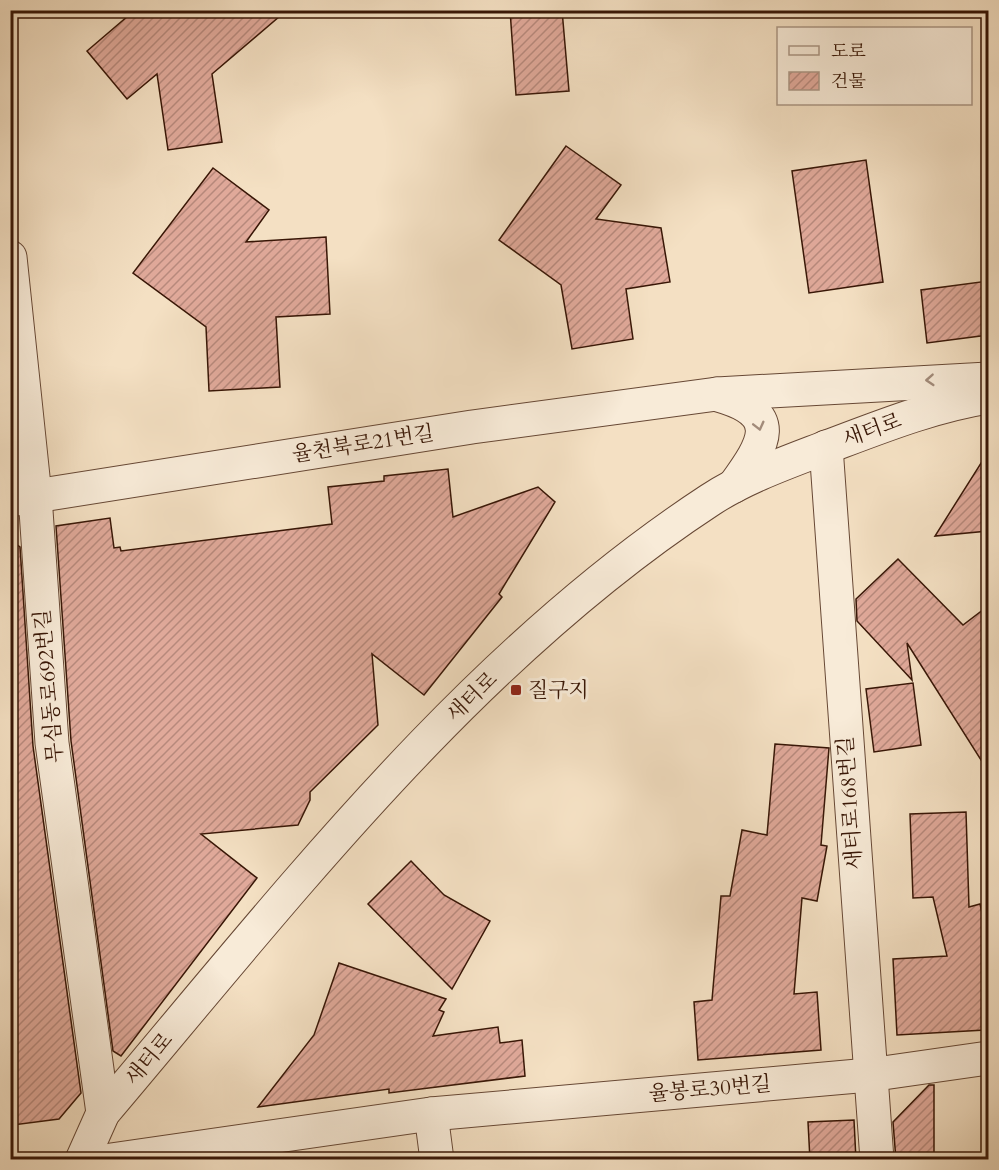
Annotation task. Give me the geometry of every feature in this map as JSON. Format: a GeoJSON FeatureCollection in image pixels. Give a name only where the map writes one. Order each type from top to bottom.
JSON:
{"type":"FeatureCollection","features":[{"type":"Feature","properties":{"kind":"street","name":"무심동로692번길"},"geometry":{"type":"LineString","coordinates":[[10,257],[23,498],[52,743],[103,1113]]}},
{"type":"Feature","properties":{"kind":"street","name":"율천북로21번길"},"geometry":{"type":"LineString","coordinates":[[23,498],[472,427],[717,394],[988,379]]}},
{"type":"Feature","properties":{"kind":"street"},"geometry":{"type":"LineString","coordinates":[[717,394],[744,402],[755,411],[762,428],[762,443],[733,488]]}},
{"type":"Feature","properties":{"kind":"street","name":"새터로"},"geometry":{"type":"LineString","coordinates":[[82,1160],[103,1113],[309,868],[413,754],[489,680],[584,594],[711,499],[777,466],[952,403],[988,397]]}},
{"type":"Feature","properties":{"kind":"street","name":"새터로168번길"},"geometry":{"type":"LineString","coordinates":[[826,447],[869,1074],[877,1160]]}},
{"type":"Feature","properties":{"kind":"street","name":"율봉로30번길"},"geometry":{"type":"LineString","coordinates":[[111,1160],[227,1151],[431,1114],[869,1074],[988,1058]]}},
{"type":"Feature","properties":{"kind":"street"},"geometry":{"type":"LineString","coordinates":[[431,1114],[437,1160]]}},
{"type":"Feature","properties":{"kind":"building"},"geometry":{"type":"Polygon","coordinates":[[[135,10],[287,10],[212,74],[222,142],[168,150],[157,74],[127,99],[87,51],[135,10]]]}},
{"type":"Feature","properties":{"kind":"building"},"geometry":{"type":"Polygon","coordinates":[[[510,10],[562,10],[569,91],[516,95],[510,10]]]}},
{"type":"Feature","properties":{"kind":"building"},"geometry":{"type":"Polygon","coordinates":[[[566,146],[621,185],[596,219],[661,228],[670,282],[626,289],[633,339],[572,349],[561,285],[499,240],[566,146]]]}},
{"type":"Feature","properties":{"kind":"building"},"geometry":{"type":"Polygon","coordinates":[[[866,160],[883,282],[809,293],[792,171],[866,160]]]}},
{"type":"Feature","properties":{"kind":"building"},"geometry":{"type":"Polygon","coordinates":[[[213,168],[269,210],[246,242],[326,237],[330,314],[276,317],[280,387],[209,391],[206,327],[133,273],[213,168]]]}},
{"type":"Feature","properties":{"kind":"building"},"geometry":{"type":"Polygon","coordinates":[[[988,281],[988,335],[927,343],[921,290],[988,281]]]}},
{"type":"Feature","properties":{"kind":"building"},"geometry":{"type":"Polygon","coordinates":[[[988,452],[988,531],[935,536],[988,452]]]}},
{"type":"Feature","properties":{"kind":"building"},"geometry":{"type":"Polygon","coordinates":[[[448,469],[453,517],[538,487],[555,502],[499,594],[502,597],[424,695],[372,654],[378,725],[310,792],[310,800],[298,825],[201,834],[257,878],[121,1056],[113,1051],[71,741],[56,526],[110,518],[114,548],[120,547],[121,551],[332,524],[328,487],[384,481],[384,476],[448,469]]]}},
{"type":"Feature","properties":{"kind":"building"},"geometry":{"type":"Polygon","coordinates":[[[10,540],[20,547],[33,746],[81,1093],[59,1119],[13,1125],[10,1103],[10,540]]]}},
{"type":"Feature","properties":{"kind":"building"},"geometry":{"type":"Polygon","coordinates":[[[898,559],[963,625],[988,606],[988,771],[907,643],[912,680],[857,621],[856,599],[898,559]]]}},
{"type":"Feature","properties":{"kind":"building"},"geometry":{"type":"Polygon","coordinates":[[[913,683],[921,745],[874,752],[866,689],[913,683]]]}},
{"type":"Feature","properties":{"kind":"building"},"geometry":{"type":"Polygon","coordinates":[[[775,744],[829,748],[821,845],[827,846],[817,901],[802,898],[794,994],[817,992],[821,1050],[698,1060],[694,1002],[712,1000],[721,896],[730,896],[742,830],[767,835],[775,744]]]}},
{"type":"Feature","properties":{"kind":"building"},"geometry":{"type":"Polygon","coordinates":[[[966,812],[969,907],[980,904],[988,940],[988,959],[984,960],[985,1030],[897,1035],[893,959],[947,956],[933,897],[913,898],[910,814],[966,812]]]}},
{"type":"Feature","properties":{"kind":"building"},"geometry":{"type":"Polygon","coordinates":[[[411,861],[444,895],[490,921],[452,989],[368,904],[411,861]]]}},
{"type":"Feature","properties":{"kind":"building"},"geometry":{"type":"Polygon","coordinates":[[[339,963],[446,999],[439,1010],[444,1012],[433,1036],[498,1027],[500,1043],[522,1040],[525,1076],[389,1093],[389,1089],[258,1107],[314,1035],[339,963]]]}},
{"type":"Feature","properties":{"kind":"building"},"geometry":{"type":"Polygon","coordinates":[[[929,1085],[934,1085],[934,1160],[896,1160],[893,1122],[929,1085]]]}},
{"type":"Feature","properties":{"kind":"building"},"geometry":{"type":"Polygon","coordinates":[[[854,1120],[856,1160],[810,1160],[808,1122],[854,1120]]]}},
{"type":"Feature","properties":{"kind":"place","name":"질구지"},"geometry":{"type":"Point","coordinates":[516,690]}}]}
